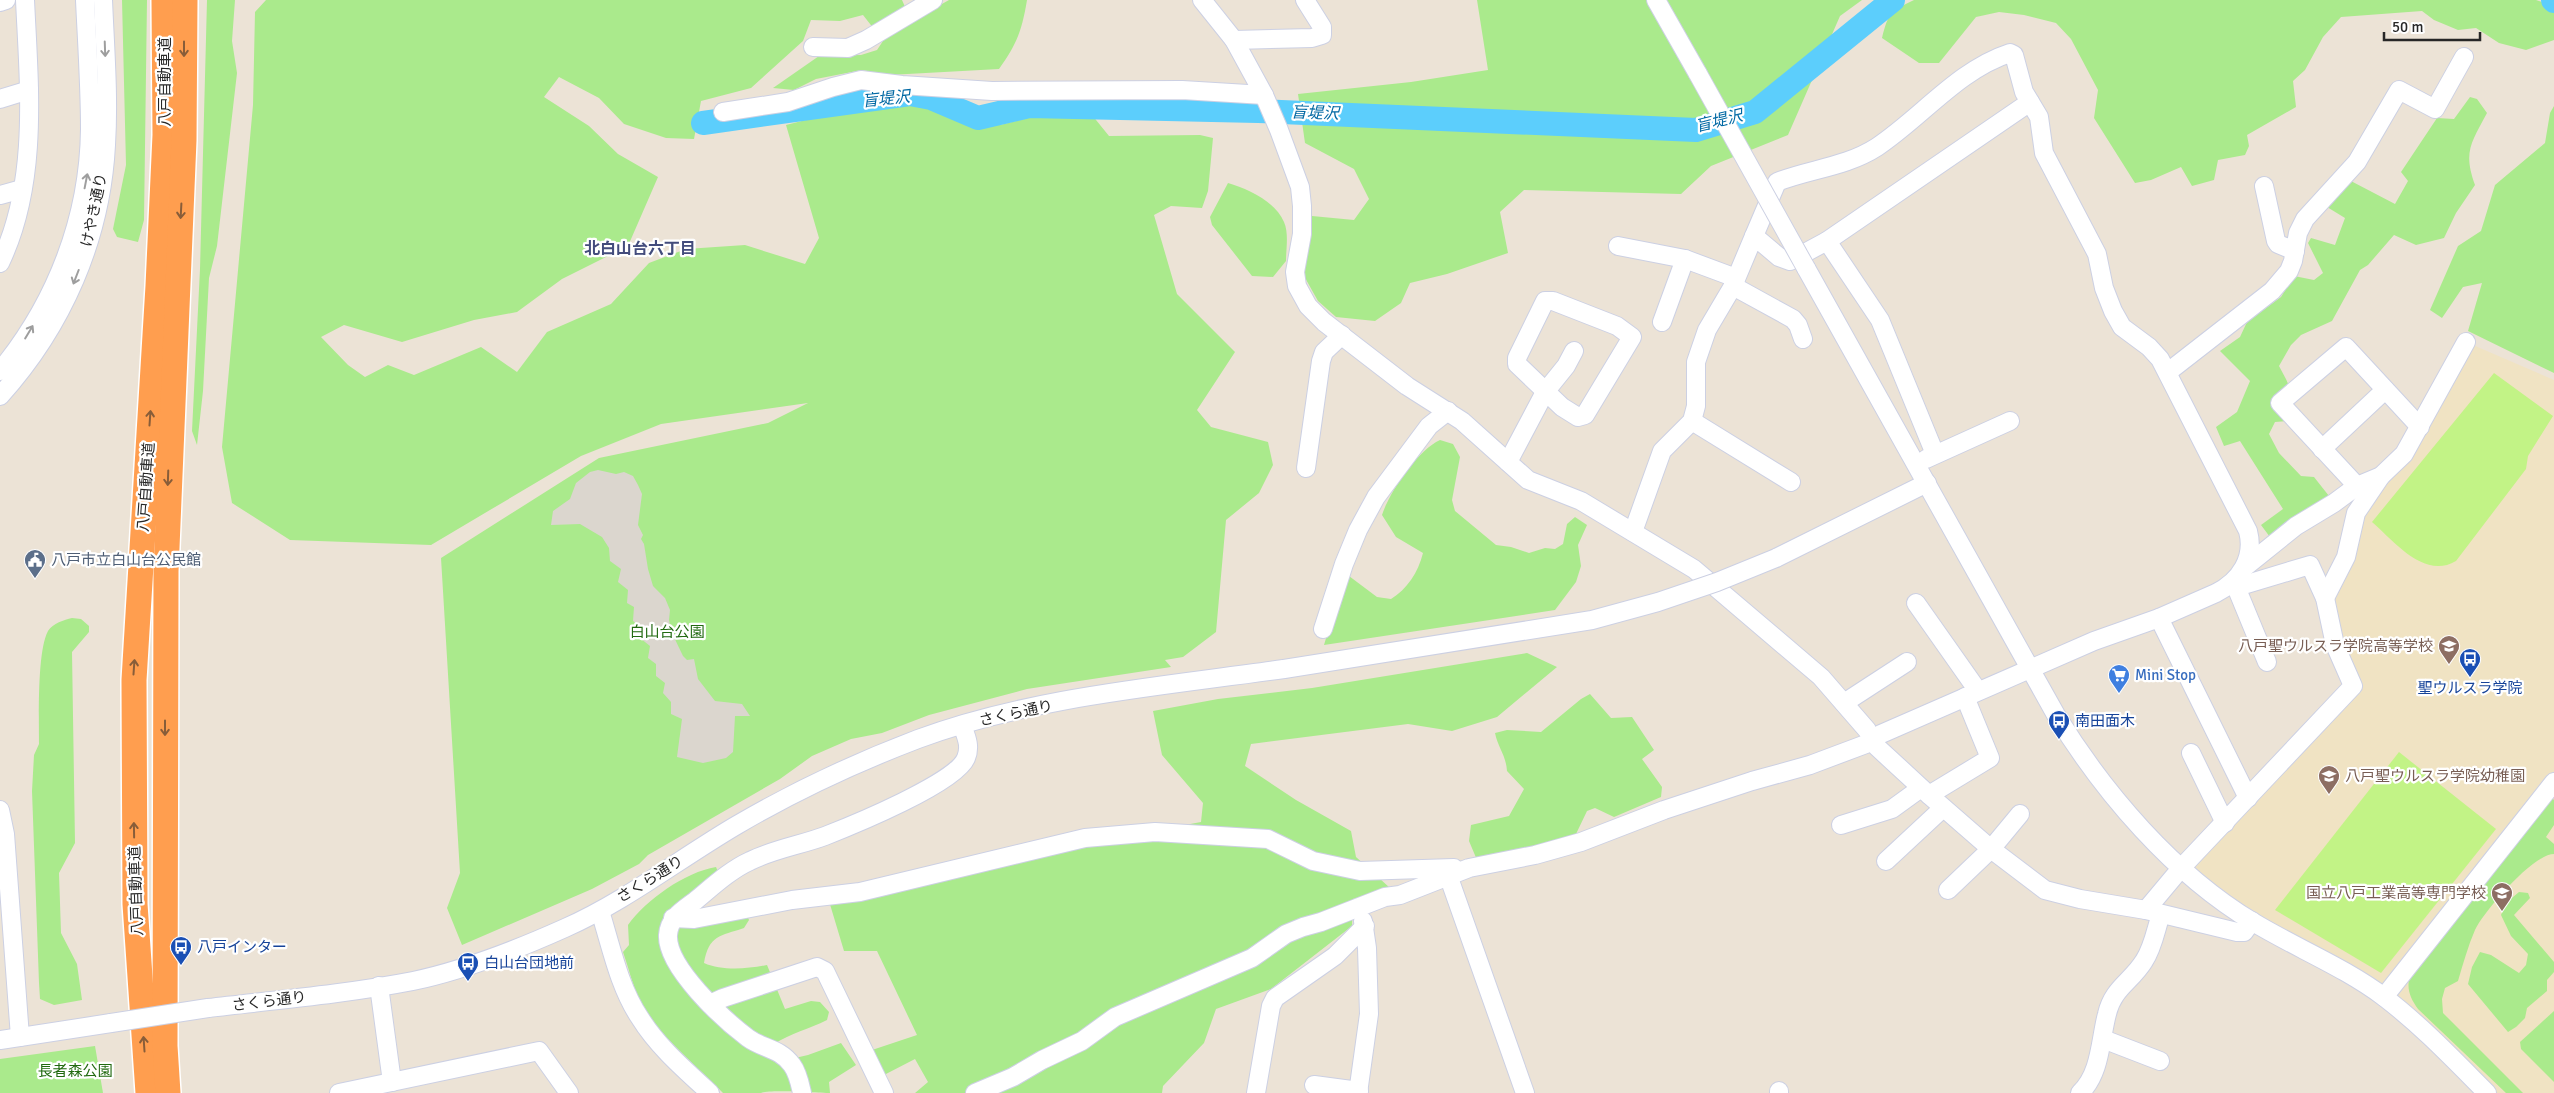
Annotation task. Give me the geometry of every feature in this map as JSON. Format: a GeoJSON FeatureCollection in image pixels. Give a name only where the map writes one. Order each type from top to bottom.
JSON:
{"type":"FeatureCollection","features":[{"type":"Feature","properties":{"kind":"highway","name":"八戸自動車道"},"geometry":{"type":"LineString","coordinates":[[148,1093],[135,904],[134,680],[158,286],[165,135],[164,0]]}},
{"type":"Feature","properties":{"kind":"highway","name":"八戸自動車道"},"geometry":{"type":"LineString","coordinates":[[168,1093],[165,1046],[166,571],[184,140],[184,0]]}},
{"type":"Feature","properties":{"kind":"street"},"geometry":{"type":"LineString","coordinates":[[0,2],[6,0]]}},
{"type":"Feature","properties":{"kind":"street"},"geometry":{"type":"LineString","coordinates":[[0,262],[14,226],[28,151],[29,90],[25,0]]}},
{"type":"Feature","properties":{"kind":"street","name":"けやき通り"},"geometry":{"type":"LineString","coordinates":[[0,371],[19,347],[41,312],[62,270],[78,223],[87,172],[90,130],[85,0]]}},
{"type":"Feature","properties":{"kind":"street","name":"けやき通り"},"geometry":{"type":"LineString","coordinates":[[0,396],[25,368],[57,319],[76,281],[91,237],[100,194],[106,146],[103,0]]}},
{"type":"Feature","properties":{"kind":"street"},"geometry":{"type":"LineString","coordinates":[[813,47],[848,48],[866,40],[933,0]]}},
{"type":"Feature","properties":{"kind":"street"},"geometry":{"type":"LineString","coordinates":[[1202,0],[1234,40],[1264,95],[1300,187],[1302,234],[1295,272],[1297,286],[1308,306],[1342,336],[1407,386],[1462,421],[1528,480],[1581,501],[1694,569],[1821,677],[1844,703],[1877,747],[1943,808],[1991,849],[2045,890],[2080,900],[2154,912],[2238,932],[2244,932],[2252,921]]}},
{"type":"Feature","properties":{"kind":"street"},"geometry":{"type":"LineString","coordinates":[[1234,40],[1312,38],[1322,35],[1322,27],[1305,0]]}},
{"type":"Feature","properties":{"kind":"street"},"geometry":{"type":"LineString","coordinates":[[1656,0],[2030,668],[2077,749],[2114,799],[2153,841],[2182,867],[2252,921],[2384,997],[2437,1043],[2487,1093]]}},
{"type":"Feature","properties":{"kind":"street"},"geometry":{"type":"LineString","coordinates":[[1633,532],[1662,450],[1692,421],[1696,406],[1696,362],[1706,330],[1735,282],[1777,182],[1857,158],[1909,123],[1984,64],[2010,53],[2014,54],[2024,92],[2039,117],[2044,153],[2050,167],[2097,254],[2104,288],[2113,311],[2122,327],[2149,347],[2168,372],[2248,531],[2251,540],[2245,567],[2235,584]]}},
{"type":"Feature","properties":{"kind":"street"},"geometry":{"type":"LineString","coordinates":[[2168,372],[2272,291],[2288,271],[2295,251],[2298,233],[2305,219],[2357,162],[2399,90],[2435,109],[2464,57]]}},
{"type":"Feature","properties":{"kind":"street"},"geometry":{"type":"LineString","coordinates":[[723,112],[788,102],[861,80],[902,85],[992,91],[1182,90],[1264,95]]}},
{"type":"Feature","properties":{"kind":"street"},"geometry":{"type":"LineString","coordinates":[[0,98],[29,90]]}},
{"type":"Feature","properties":{"kind":"street"},"geometry":{"type":"LineString","coordinates":[[1754,236],[1780,257],[1790,261],[1827,241],[2030,102]]}},
{"type":"Feature","properties":{"kind":"street"},"geometry":{"type":"LineString","coordinates":[[2264,186],[2276,241],[2278,244],[2295,251]]}},
{"type":"Feature","properties":{"kind":"street"},"geometry":{"type":"LineString","coordinates":[[0,195],[22,189]]}},
{"type":"Feature","properties":{"kind":"street"},"geometry":{"type":"LineString","coordinates":[[1827,241],[1880,320],[1935,454]]}},
{"type":"Feature","properties":{"kind":"street"},"geometry":{"type":"LineString","coordinates":[[1618,246],[1685,259],[1735,282],[1793,319],[1798,325],[1803,339]]}},
{"type":"Feature","properties":{"kind":"street"},"geometry":{"type":"LineString","coordinates":[[1662,322],[1685,259]]}},
{"type":"Feature","properties":{"kind":"street"},"geometry":{"type":"LineString","coordinates":[[1545,301],[1553,301],[1617,326],[1632,337],[1585,415],[1578,417],[1545,392],[1517,364],[1516,358],[1545,301]]}},
{"type":"Feature","properties":{"kind":"street"},"geometry":{"type":"LineString","coordinates":[[1306,468],[1321,360],[1324,352],[1342,336]]}},
{"type":"Feature","properties":{"kind":"street"},"geometry":{"type":"LineString","coordinates":[[2325,598],[2346,557],[2356,513],[2381,476],[2404,454],[2466,342]]}},
{"type":"Feature","properties":{"kind":"street"},"geometry":{"type":"LineString","coordinates":[[2357,486],[2280,403],[2346,346],[2420,427]]}},
{"type":"Feature","properties":{"kind":"street"},"geometry":{"type":"LineString","coordinates":[[1508,462],[1545,392],[1566,366],[1574,351]]}},
{"type":"Feature","properties":{"kind":"street"},"geometry":{"type":"LineString","coordinates":[[2322,449],[2385,390]]}},
{"type":"Feature","properties":{"kind":"street"},"geometry":{"type":"LineString","coordinates":[[1323,629],[1344,564],[1358,530],[1376,497],[1428,426],[1448,411]]}},
{"type":"Feature","properties":{"kind":"street"},"geometry":{"type":"LineString","coordinates":[[1692,421],[1791,482]]}},
{"type":"Feature","properties":{"kind":"street"},"geometry":{"type":"LineString","coordinates":[[1916,463],[2010,421]]}},
{"type":"Feature","properties":{"kind":"street"},"geometry":{"type":"LineString","coordinates":[[2245,567],[2296,526],[2334,503],[2357,486],[2381,476]]}},
{"type":"Feature","properties":{"kind":"street","name":"さくら通り"},"geometry":{"type":"LineString","coordinates":[[0,1040],[208,1008],[379,986],[459,969],[514,950],[600,911],[735,826],[798,791],[867,759],[962,725],[1036,707],[1108,694],[1284,669],[1592,620],[1658,602],[1718,582],[1776,558],[1927,483]]}},
{"type":"Feature","properties":{"kind":"street"},"geometry":{"type":"LineString","coordinates":[[1256,1093],[1271,1006],[1275,998],[1335,956],[1361,917],[1385,897],[1400,895],[1469,868],[1535,855],[1581,842],[1664,810],[1810,765],[1866,744],[1872,739],[2030,668],[2094,641],[2159,618],[2235,584],[2310,565],[2325,598],[2335,644],[2353,686],[2182,867],[2154,912],[2146,959],[2132,977],[2115,992],[2107,1013],[2103,1039],[2086,1091]]}},
{"type":"Feature","properties":{"kind":"street"},"geometry":{"type":"LineString","coordinates":[[2235,584],[2267,662]]}},
{"type":"Feature","properties":{"kind":"street"},"geometry":{"type":"LineString","coordinates":[[1842,825],[1892,809],[1990,758],[1971,694],[1916,603]]}},
{"type":"Feature","properties":{"kind":"street"},"geometry":{"type":"LineString","coordinates":[[2159,618],[2248,798]]}},
{"type":"Feature","properties":{"kind":"street"},"geometry":{"type":"LineString","coordinates":[[1844,703],[1907,662]]}},
{"type":"Feature","properties":{"kind":"street"},"geometry":{"type":"LineString","coordinates":[[802,1093],[792,1065],[778,1050],[762,1046],[747,1037],[688,982],[676,961],[668,936],[673,918],[729,874],[750,861],[825,836],[877,814],[923,791],[958,770],[966,759],[969,746],[962,725]]}},
{"type":"Feature","properties":{"kind":"street"},"geometry":{"type":"LineString","coordinates":[[2190,753],[2225,823]]}},
{"type":"Feature","properties":{"kind":"street"},"geometry":{"type":"LineString","coordinates":[[2384,997],[2554,782]]}},
{"type":"Feature","properties":{"kind":"street"},"geometry":{"type":"LineString","coordinates":[[1886,861],[1943,808]]}},
{"type":"Feature","properties":{"kind":"street"},"geometry":{"type":"LineString","coordinates":[[0,810],[5,834],[20,1037]]}},
{"type":"Feature","properties":{"kind":"street"},"geometry":{"type":"LineString","coordinates":[[1948,890],[1991,849],[2020,814]]}},
{"type":"Feature","properties":{"kind":"street"},"geometry":{"type":"LineString","coordinates":[[673,918],[694,918],[792,900],[860,892],[1085,838],[1155,832],[1268,839],[1313,861],[1360,871],[1469,868]]}},
{"type":"Feature","properties":{"kind":"street"},"geometry":{"type":"LineString","coordinates":[[1448,875],[1480,961],[1525,1093]]}},
{"type":"Feature","properties":{"kind":"street"},"geometry":{"type":"LineString","coordinates":[[600,911],[625,987],[639,1017],[674,1059],[710,1093]]}},
{"type":"Feature","properties":{"kind":"street"},"geometry":{"type":"LineString","coordinates":[[1314,1084],[1359,1092],[1369,1014],[1361,917]]}},
{"type":"Feature","properties":{"kind":"street"},"geometry":{"type":"LineString","coordinates":[[975,1093],[1013,1077],[1042,1060],[1082,1041],[1115,1017],[1252,958],[1286,934],[1361,917]]}},
{"type":"Feature","properties":{"kind":"street"},"geometry":{"type":"LineString","coordinates":[[710,1004],[722,998],[817,967],[825,971],[884,1093]]}},
{"type":"Feature","properties":{"kind":"street"},"geometry":{"type":"LineString","coordinates":[[379,986],[392,1082]]}},
{"type":"Feature","properties":{"kind":"street"},"geometry":{"type":"LineString","coordinates":[[2103,1039],[2160,1061]]}},
{"type":"Feature","properties":{"kind":"street"},"geometry":{"type":"LineString","coordinates":[[339,1093],[539,1051],[569,1093]]}},
{"type":"Feature","properties":{"kind":"shaded area","name":"八戸聖ウルスラ学院高等学校"},"geometry":{"type":"Polygon","coordinates":[[[2466,342],[2554,380],[2554,1093],[2487,1093],[2437,1043],[2182,867],[2353,686],[2325,598],[2351,532],[2466,342]]]}},
{"type":"Feature","properties":{"kind":"shaded area"},"geometry":{"type":"Polygon","coordinates":[[[598,470],[616,474],[624,472],[633,476],[642,494],[638,525],[643,535],[641,539],[644,544],[648,569],[653,586],[665,598],[670,610],[671,631],[683,656],[687,660],[694,659],[698,679],[715,701],[742,704],[750,716],[735,716],[733,752],[726,758],[703,763],[677,757],[682,719],[671,714],[671,702],[663,693],[665,683],[656,676],[656,664],[648,658],[650,646],[640,638],[643,628],[633,621],[634,607],[627,603],[628,590],[618,582],[621,569],[610,561],[609,548],[602,537],[580,524],[551,525],[553,511],[570,499],[576,483],[590,472],[598,470]]]}},
{"type":"Feature","properties":{"kind":"green space"},"geometry":{"type":"Polygon","coordinates":[[[122,0],[147,0],[144,220],[138,242],[117,237],[113,229],[126,165],[122,0]]]}},
{"type":"Feature","properties":{"kind":"green space"},"geometry":{"type":"Polygon","coordinates":[[[207,0],[235,0],[232,41],[237,73],[217,246],[209,278],[203,391],[197,445],[192,431],[200,269],[207,0]]]}},
{"type":"Feature","properties":{"kind":"green space","name":"白山台公園"},"geometry":{"type":"Polygon","coordinates":[[[266,0],[902,0],[906,9],[874,29],[863,15],[840,21],[811,20],[803,41],[751,88],[701,101],[694,139],[666,138],[624,124],[599,98],[559,77],[544,97],[589,126],[618,154],[658,177],[628,246],[562,279],[517,312],[474,320],[402,342],[344,325],[321,337],[348,365],[365,377],[388,365],[414,375],[481,347],[517,372],[547,332],[611,304],[649,263],[686,249],[745,245],[805,264],[819,238],[786,125],[845,110],[914,103],[969,124],[1000,125],[1039,115],[1092,115],[1109,136],[1200,135],[1213,138],[1208,191],[1202,208],[1171,206],[1154,215],[1177,294],[1235,352],[1197,410],[1211,427],[1268,442],[1273,465],[1259,493],[1226,520],[1216,632],[1183,657],[1165,660],[1171,667],[1027,689],[929,715],[882,733],[851,739],[812,756],[780,779],[648,855],[639,864],[592,889],[462,945],[447,908],[460,873],[441,558],[599,458],[768,423],[808,403],[661,424],[581,456],[431,545],[290,540],[232,503],[222,447],[253,105],[255,12],[266,0]]]}},
{"type":"Feature","properties":{"kind":"green space"},"geometry":{"type":"Polygon","coordinates":[[[949,0],[1027,0],[1018,36],[999,69],[889,75],[862,70],[816,79],[794,90],[773,88],[819,56],[861,55],[877,50],[887,35],[949,0]]]}},
{"type":"Feature","properties":{"kind":"green space"},"geometry":{"type":"Polygon","coordinates":[[[1477,0],[1862,0],[1840,16],[1788,135],[1711,166],[1681,194],[1524,190],[1500,212],[1508,253],[1447,274],[1410,283],[1401,303],[1375,321],[1336,317],[1318,301],[1304,276],[1312,216],[1354,220],[1369,199],[1354,169],[1305,143],[1298,94],[1411,82],[1488,70],[1477,0]]]}},
{"type":"Feature","properties":{"kind":"green space"},"geometry":{"type":"Polygon","coordinates":[[[1914,0],[2536,0],[2554,6],[2554,40],[2526,50],[2499,43],[2476,28],[2458,30],[2434,20],[2422,11],[2341,17],[2323,37],[2305,70],[2293,81],[2296,107],[2247,135],[2249,146],[2245,155],[2218,160],[2214,180],[2192,186],[2181,167],[2151,180],[2135,183],[2094,118],[2098,90],[2071,39],[2056,23],[2024,15],[1999,12],[1976,17],[1939,63],[1919,63],[1882,38],[1886,23],[1895,10],[1914,0]]]}},
{"type":"Feature","properties":{"kind":"green space"},"geometry":{"type":"Polygon","coordinates":[[[2470,97],[2477,99],[2487,113],[2470,148],[2471,174],[2475,185],[2456,213],[2444,238],[2416,245],[2394,235],[2368,265],[2360,270],[2332,321],[2301,335],[2291,345],[2279,366],[2291,392],[2292,405],[2288,421],[2275,422],[2269,434],[2279,453],[2301,476],[2314,477],[2329,496],[2270,537],[2261,525],[2283,509],[2240,441],[2224,446],[2216,427],[2237,412],[2250,381],[2220,351],[2240,337],[2247,322],[2281,297],[2294,276],[2314,280],[2323,273],[2308,243],[2311,238],[2335,245],[2345,218],[2327,207],[2349,180],[2395,204],[2408,181],[2401,172],[2437,118],[2454,119],[2470,97]]]}},
{"type":"Feature","properties":{"kind":"green space"},"geometry":{"type":"Polygon","coordinates":[[[2554,106],[2554,373],[2468,331],[2482,283],[2463,287],[2442,318],[2430,310],[2458,246],[2481,231],[2495,185],[2545,143],[2550,113],[2554,106]]]}},
{"type":"Feature","properties":{"kind":"green space"},"geometry":{"type":"Polygon","coordinates":[[[1228,183],[1252,192],[1268,202],[1280,215],[1286,226],[1286,261],[1273,277],[1252,276],[1212,225],[1210,217],[1228,183]]]}},
{"type":"Feature","properties":{"kind":"green space"},"geometry":{"type":"Polygon","coordinates":[[[2494,373],[2553,416],[2528,456],[2526,469],[2456,561],[2444,566],[2432,566],[2410,556],[2372,522],[2494,373]]]}},
{"type":"Feature","properties":{"kind":"green space"},"geometry":{"type":"Polygon","coordinates":[[[1440,440],[1453,444],[1460,457],[1452,500],[1455,511],[1496,545],[1511,547],[1529,553],[1545,548],[1555,549],[1563,544],[1567,524],[1575,517],[1587,525],[1578,545],[1581,566],[1576,582],[1555,610],[1324,645],[1340,591],[1349,576],[1377,597],[1391,599],[1407,585],[1415,574],[1423,553],[1396,537],[1382,515],[1391,495],[1406,472],[1423,453],[1440,440]]]}},
{"type":"Feature","properties":{"kind":"green space"},"geometry":{"type":"Polygon","coordinates":[[[72,618],[81,619],[89,626],[89,632],[72,652],[75,843],[59,873],[61,933],[77,964],[82,1000],[54,1005],[40,999],[32,791],[34,755],[39,744],[39,686],[44,641],[48,631],[53,626],[72,618]]]}},
{"type":"Feature","properties":{"kind":"green space"},"geometry":{"type":"Polygon","coordinates":[[[1527,653],[1557,667],[1497,717],[1452,731],[1408,724],[1251,744],[1245,766],[1296,800],[1351,831],[1356,857],[1390,888],[1353,899],[1352,926],[1271,989],[1216,1009],[1204,1043],[1163,1086],[1162,1093],[915,1093],[928,1082],[915,1059],[884,1075],[872,1050],[917,1035],[877,951],[844,951],[829,901],[902,890],[1094,842],[1201,822],[1203,803],[1162,755],[1153,711],[1218,699],[1312,688],[1527,653]]]}},
{"type":"Feature","properties":{"kind":"green space"},"geometry":{"type":"Polygon","coordinates":[[[1590,694],[1611,718],[1632,717],[1654,750],[1642,759],[1662,787],[1661,797],[1614,817],[1595,808],[1587,811],[1576,834],[1533,850],[1477,860],[1469,841],[1471,825],[1509,816],[1524,789],[1507,771],[1495,733],[1507,730],[1541,732],[1581,699],[1590,694]]]}},
{"type":"Feature","properties":{"kind":"green space"},"geometry":{"type":"Polygon","coordinates":[[[2399,752],[2496,829],[2381,973],[2275,910],[2399,752]]]}},
{"type":"Feature","properties":{"kind":"green space"},"geometry":{"type":"Polygon","coordinates":[[[2551,797],[2554,800],[2554,825],[2546,837],[2554,844],[2554,854],[2545,856],[2522,873],[2488,910],[2475,930],[2458,981],[2445,988],[2442,999],[2443,1013],[2523,1093],[2506,1093],[2418,1009],[2410,995],[2409,979],[2551,797]]]}},
{"type":"Feature","properties":{"kind":"green space"},"geometry":{"type":"Polygon","coordinates":[[[716,867],[718,872],[673,911],[746,913],[749,920],[744,928],[717,938],[709,947],[704,963],[711,966],[735,968],[767,965],[785,1009],[811,1001],[820,1002],[829,1012],[827,1020],[774,1044],[795,1058],[841,1043],[856,1065],[829,1082],[830,1093],[783,1091],[723,1093],[664,1035],[643,1007],[623,952],[629,945],[628,925],[645,906],[679,881],[716,867]]]}},
{"type":"Feature","properties":{"kind":"green space"},"geometry":{"type":"Polygon","coordinates":[[[2519,892],[2528,893],[2530,898],[2514,915],[2554,962],[2554,972],[2547,980],[2547,991],[2527,1008],[2525,1018],[2508,1032],[2468,984],[2472,967],[2480,952],[2491,955],[2519,973],[2526,965],[2528,954],[2511,936],[2501,915],[2506,903],[2519,892]]]}},
{"type":"Feature","properties":{"kind":"green space"},"geometry":{"type":"Polygon","coordinates":[[[2554,1011],[2554,1082],[2521,1049],[2520,1042],[2554,1011]]]}},
{"type":"Feature","properties":{"kind":"green space","name":"長者森公園"},"geometry":{"type":"Polygon","coordinates":[[[95,1046],[103,1093],[0,1093],[0,1059],[95,1046]]]}},
{"type":"Feature","properties":{"kind":"waterway","name":"盲堤沢"},"geometry":{"type":"LineString","coordinates":[[703,123],[910,94],[931,98],[978,118],[1029,106],[1258,111],[1696,130],[1755,112],[1893,0]]}},
{"type":"Feature","properties":{"kind":"place","name":"八戸市立白山台公民館"},"geometry":{"type":"Point","coordinates":[35,579]}},
{"type":"Feature","properties":{"kind":"place","name":"八戸聖ウルスラ学院高等学校"},"geometry":{"type":"Point","coordinates":[2449,665]}},
{"type":"Feature","properties":{"kind":"place","name":"聖ウルスラ学院"},"geometry":{"type":"Point","coordinates":[2470,678]}},
{"type":"Feature","properties":{"kind":"place","name":"Mini Stop"},"geometry":{"type":"Point","coordinates":[2119,694]}},
{"type":"Feature","properties":{"kind":"place","name":"南田面木"},"geometry":{"type":"Point","coordinates":[2059,740]}},
{"type":"Feature","properties":{"kind":"place","name":"八戸聖ウルスラ学院幼稚園"},"geometry":{"type":"Point","coordinates":[2329,795]}},
{"type":"Feature","properties":{"kind":"place","name":"国立八戸工業高等専門学校"},"geometry":{"type":"Point","coordinates":[2502,912]}},
{"type":"Feature","properties":{"kind":"place","name":"八戸インター"},"geometry":{"type":"Point","coordinates":[181,966]}},
{"type":"Feature","properties":{"kind":"place","name":"白山台団地前"},"geometry":{"type":"Point","coordinates":[468,982]}},
{"type":"Feature","properties":{"kind":"district","name":"北白山台六丁目"},"geometry":{"type":"Point","coordinates":[640,249]}}]}
